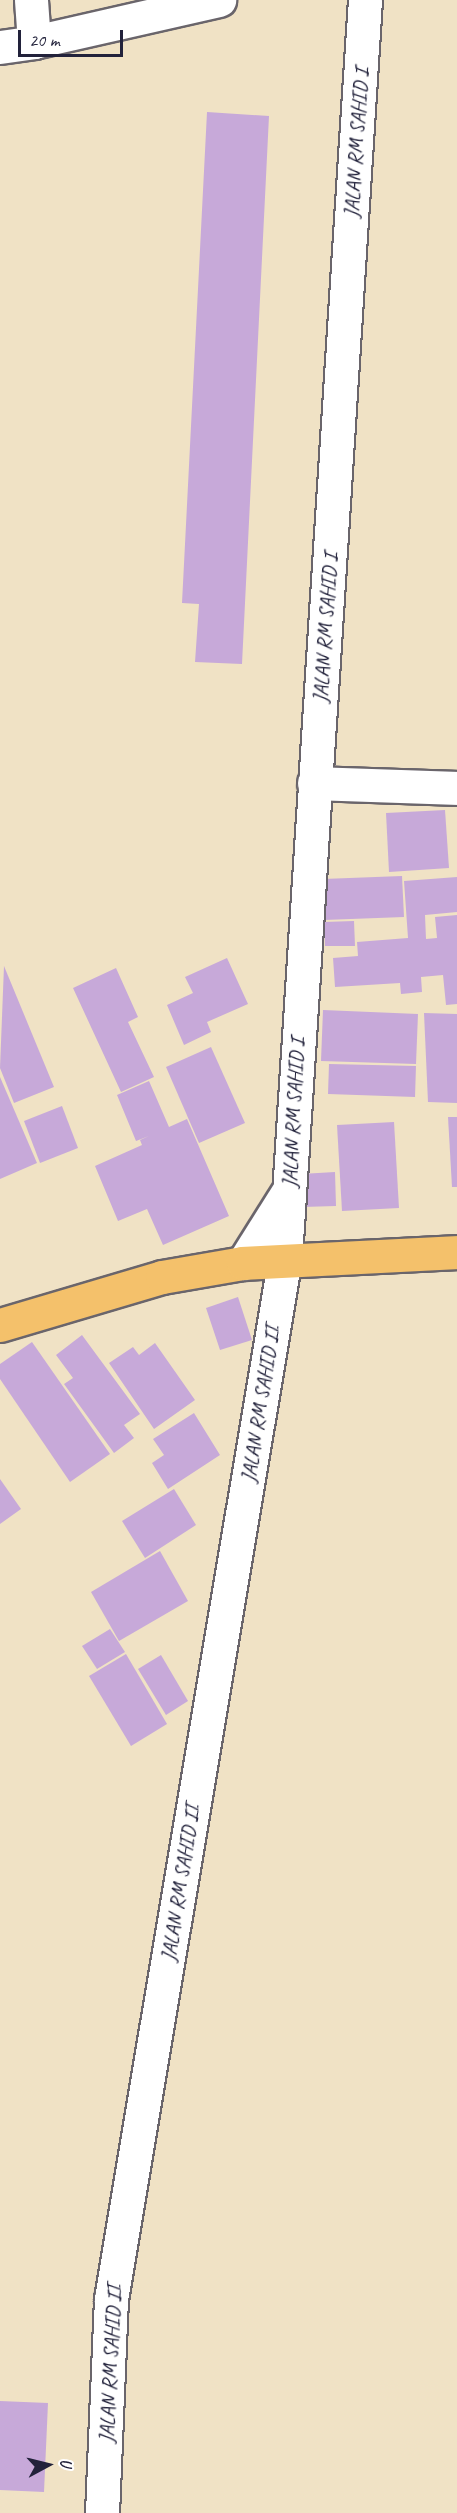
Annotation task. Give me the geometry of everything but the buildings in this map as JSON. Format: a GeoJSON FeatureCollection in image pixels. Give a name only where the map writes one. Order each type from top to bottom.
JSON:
{"type":"FeatureCollection","features":[{"type":"Feature","properties":{"kind":"main road"},"geometry":{"type":"LineString","coordinates":[[0,1325],[162,1277],[243,1263],[285,1257],[457,1252]]}},
{"type":"Feature","properties":{"kind":"street"},"geometry":{"type":"LineString","coordinates":[[31,0],[34,42]]}},
{"type":"Feature","properties":{"kind":"street"},"geometry":{"type":"LineString","coordinates":[[0,47],[34,42],[219,0]]}},
{"type":"Feature","properties":{"kind":"street","name":"JALAN RM SAHID I"},"geometry":{"type":"LineString","coordinates":[[285,1257],[365,0]]}},
{"type":"Feature","properties":{"kind":"street"},"geometry":{"type":"LineString","coordinates":[[314,783],[457,788]]}},
{"type":"Feature","properties":{"kind":"street"},"geometry":{"type":"LineString","coordinates":[[243,1263],[289,1190]]}},
{"type":"Feature","properties":{"kind":"street","name":"JALAN RM SAHID II"},"geometry":{"type":"LineString","coordinates":[[102,2513],[111,2300],[285,1257]]}}]}
